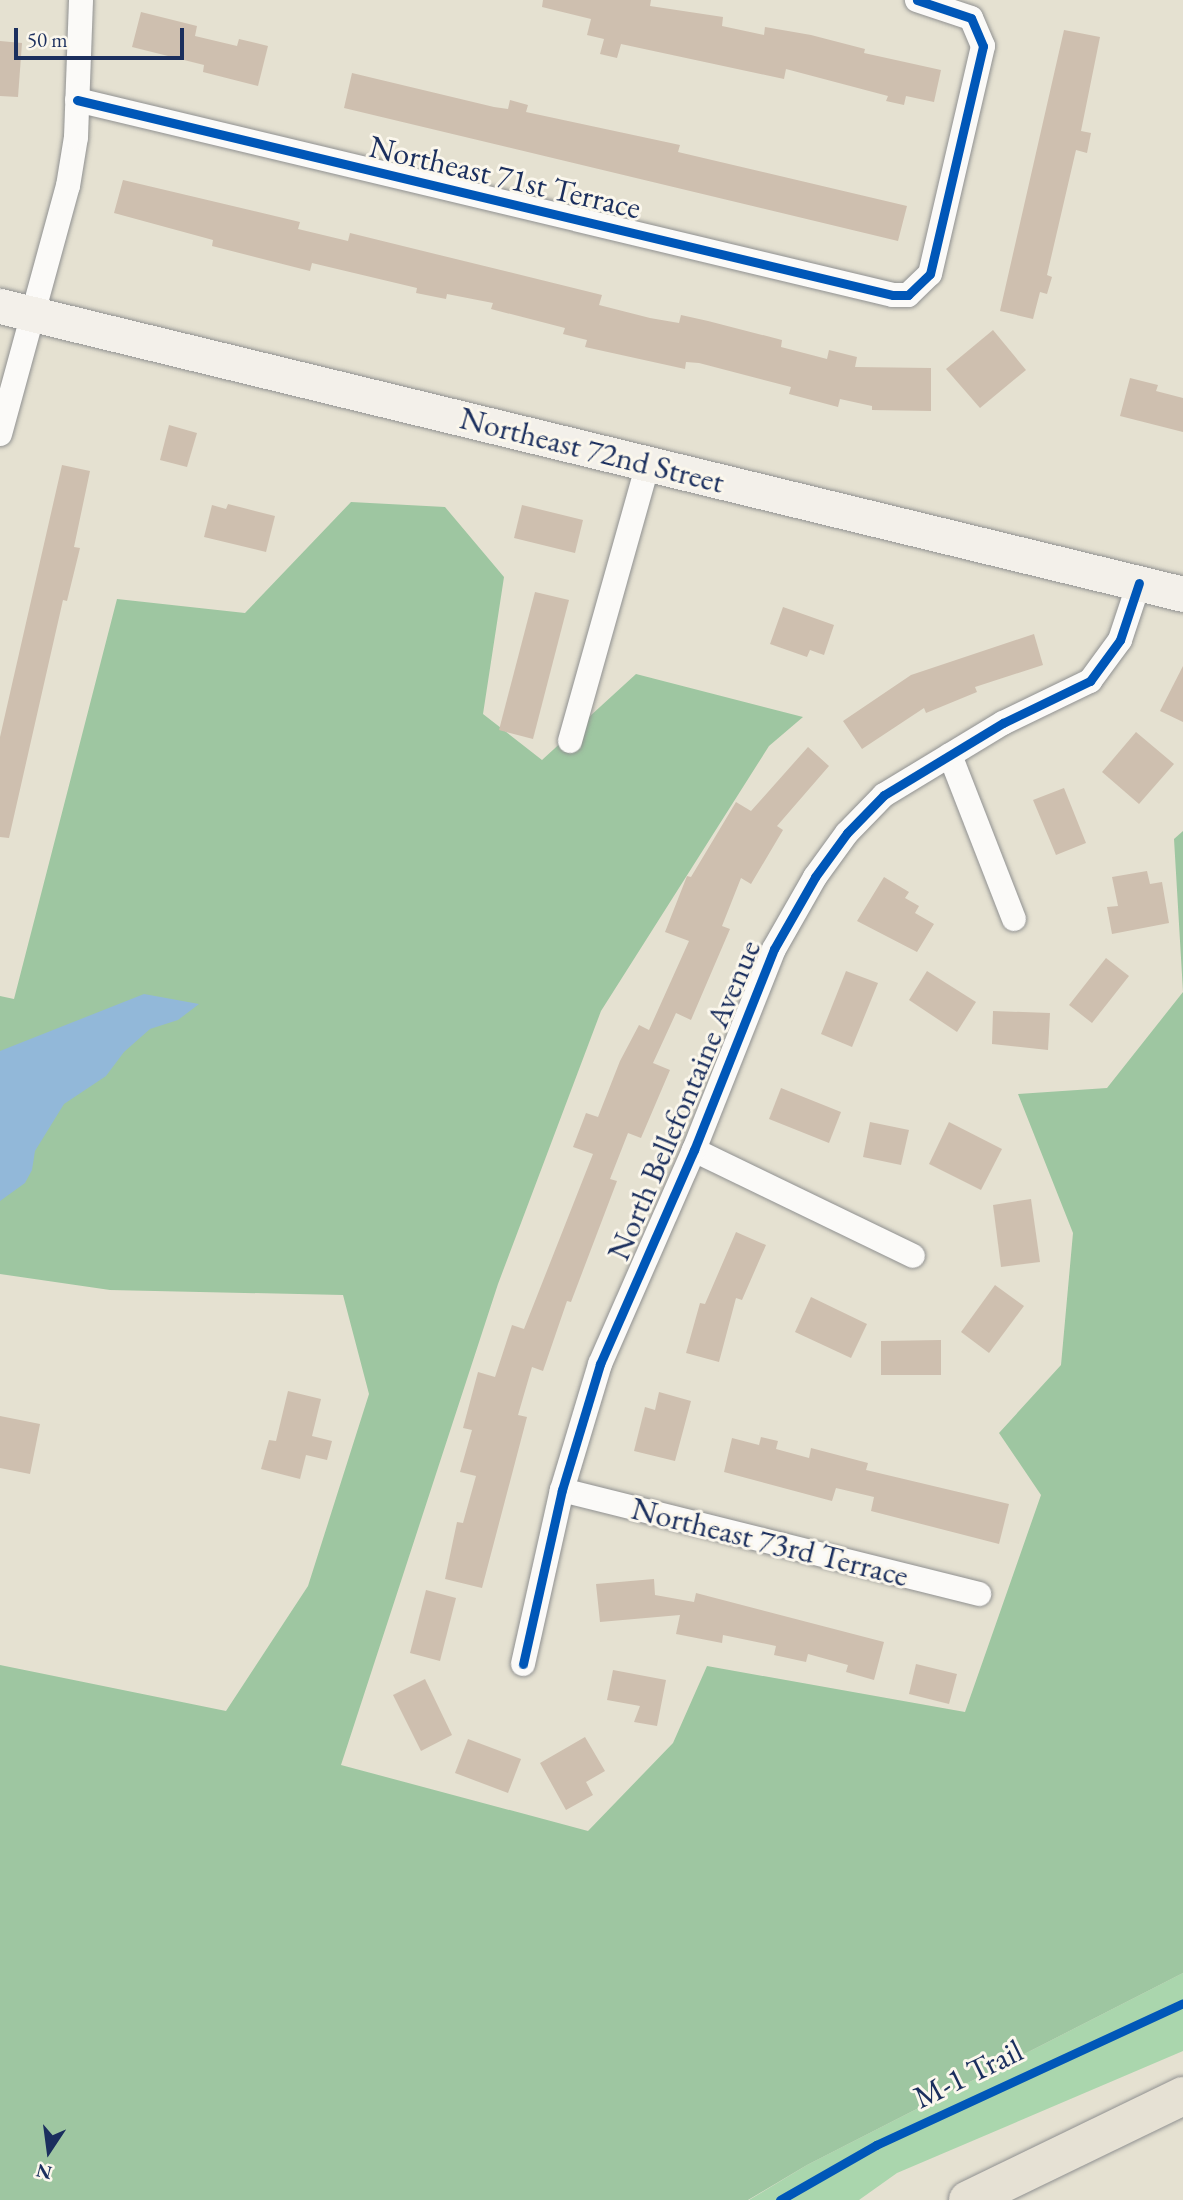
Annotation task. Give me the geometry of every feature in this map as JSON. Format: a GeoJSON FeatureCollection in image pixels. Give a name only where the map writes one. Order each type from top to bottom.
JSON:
{"type":"FeatureCollection","features":[{"type":"Feature","properties":{"kind":"main road","name":"Northeast 72nd Street"},"geometry":{"type":"LineString","coordinates":[[17,310],[1183,594]]}},
{"type":"Feature","properties":{"kind":"main road"},"geometry":{"type":"LineString","coordinates":[[968,2200],[1183,2096]]}},
{"type":"Feature","properties":{"kind":"street"},"geometry":{"type":"LineString","coordinates":[[0,434],[17,310],[68,186],[77,100],[81,0]]}},
{"type":"Feature","properties":{"kind":"street","name":"Northeast 71st Terrace"},"geometry":{"type":"LineString","coordinates":[[77,100],[893,295],[908,295],[921,287],[930,274],[983,46],[980,33],[971,18],[958,10],[917,0]]}},
{"type":"Feature","properties":{"kind":"street"},"geometry":{"type":"LineString","coordinates":[[570,741],[648,464]]}},
{"type":"Feature","properties":{"kind":"street","name":"North Bellefontaine Avenue"},"geometry":{"type":"LineString","coordinates":[[523,1664],[562,1490],[600,1364],[694,1150],[774,949],[815,877],[847,833],[884,794],[1048,698],[1090,681],[1120,640],[1139,583]]}},
{"type":"Feature","properties":{"kind":"street"},"geometry":{"type":"LineString","coordinates":[[950,755],[1014,919]]}},
{"type":"Feature","properties":{"kind":"street"},"geometry":{"type":"LineString","coordinates":[[694,1150],[914,1256]]}},
{"type":"Feature","properties":{"kind":"street","name":"Northeast 73rd Terrace"},"geometry":{"type":"LineString","coordinates":[[562,1490],[979,1594]]}},
{"type":"Feature","properties":{"kind":"green space"},"geometry":{"type":"Polygon","coordinates":[[[351,502],[445,507],[504,577],[483,714],[542,760],[636,674],[803,717],[769,746],[601,1011],[498,1284],[341,1765],[588,1831],[673,1743],[707,1666],[965,1712],[1041,1495],[999,1433],[1061,1365],[1073,1233],[1018,1094],[1107,1088],[1183,992],[1183,1973],[807,2165],[748,2200],[0,2200],[0,1665],[226,1711],[308,1586],[369,1394],[343,1295],[110,1290],[0,1274],[0,996],[14,999],[117,599],[245,613],[351,502]]]}},
{"type":"Feature","properties":{"kind":"green space"},"geometry":{"type":"Polygon","coordinates":[[[1183,831],[1183,992],[1174,839],[1183,831]]]}},
{"type":"Feature","properties":{"kind":"green space"},"geometry":{"type":"Polygon","coordinates":[[[1183,1973],[1183,2051],[897,2173],[859,2200],[749,2200],[807,2165],[1183,1973]]]}},
{"type":"Feature","properties":{"kind":"water"},"geometry":{"type":"Polygon","coordinates":[[[144,994],[199,1004],[178,1020],[150,1029],[124,1052],[106,1076],[64,1104],[35,1151],[32,1170],[25,1183],[0,1201],[0,1051],[144,994]]]}},
{"type":"Feature","properties":{"kind":"building"},"geometry":{"type":"Polygon","coordinates":[[[543,0],[651,0],[650,6],[723,17],[722,26],[764,35],[765,27],[811,35],[865,49],[864,53],[941,70],[934,102],[906,96],[904,105],[886,101],[888,96],[786,69],[784,79],[621,44],[617,58],[600,54],[604,39],[587,35],[591,19],[542,7],[543,0]]]}},
{"type":"Feature","properties":{"kind":"building"},"geometry":{"type":"Polygon","coordinates":[[[141,12],[197,26],[195,36],[237,46],[239,39],[268,46],[258,86],[203,72],[204,65],[132,47],[141,12]]]}},
{"type":"Feature","properties":{"kind":"building"},"geometry":{"type":"Polygon","coordinates":[[[1064,30],[1100,37],[1081,131],[1091,133],[1087,153],[1076,150],[1047,275],[1052,277],[1047,294],[1040,292],[1033,319],[1000,311],[1064,30]]]}},
{"type":"Feature","properties":{"kind":"building"},"geometry":{"type":"Polygon","coordinates":[[[0,41],[22,43],[18,97],[0,96],[0,41]]]}},
{"type":"Feature","properties":{"kind":"building"},"geometry":{"type":"Polygon","coordinates":[[[352,73],[494,107],[508,109],[510,100],[528,105],[526,112],[680,145],[678,152],[907,206],[898,241],[344,108],[352,73]]]}},
{"type":"Feature","properties":{"kind":"building"},"geometry":{"type":"Polygon","coordinates":[[[123,180],[300,222],[298,229],[348,241],[350,233],[602,295],[599,305],[650,318],[679,323],[681,315],[782,340],[781,347],[827,359],[829,350],[857,357],[855,367],[931,368],[931,411],[872,410],[872,406],[840,399],[838,407],[789,394],[791,387],[699,363],[686,362],[685,369],[585,347],[587,340],[563,334],[565,328],[491,309],[493,303],[447,294],[446,299],[416,293],[417,288],[312,263],[310,271],[212,246],[213,240],[114,213],[123,180]]]}},
{"type":"Feature","properties":{"kind":"building"},"geometry":{"type":"Polygon","coordinates":[[[993,330],[1026,370],[980,408],[946,369],[993,330]]]}},
{"type":"Feature","properties":{"kind":"building"},"geometry":{"type":"Polygon","coordinates":[[[1130,378],[1158,385],[1156,391],[1183,398],[1183,432],[1120,416],[1130,378]]]}},
{"type":"Feature","properties":{"kind":"building"},"geometry":{"type":"Polygon","coordinates":[[[169,425],[197,433],[187,467],[160,460],[169,425]]]}},
{"type":"Feature","properties":{"kind":"building"},"geometry":{"type":"Polygon","coordinates":[[[62,465],[90,471],[74,547],[80,548],[67,601],[63,600],[9,838],[0,837],[0,737],[62,465]]]}},
{"type":"Feature","properties":{"kind":"building"},"geometry":{"type":"Polygon","coordinates":[[[228,504],[275,516],[266,552],[204,537],[212,505],[226,509],[228,504]]]}},
{"type":"Feature","properties":{"kind":"building"},"geometry":{"type":"Polygon","coordinates":[[[522,505],[583,520],[575,553],[514,538],[522,505]]]}},
{"type":"Feature","properties":{"kind":"building"},"geometry":{"type":"Polygon","coordinates":[[[535,592],[569,600],[533,739],[499,730],[535,592]]]}},
{"type":"Feature","properties":{"kind":"building"},"geometry":{"type":"Polygon","coordinates":[[[783,607],[834,625],[824,655],[810,650],[807,657],[770,644],[783,607]]]}},
{"type":"Feature","properties":{"kind":"building"},"geometry":{"type":"Polygon","coordinates":[[[1034,634],[1043,665],[975,687],[977,692],[926,713],[924,708],[862,749],[843,721],[911,675],[1034,634]]]}},
{"type":"Feature","properties":{"kind":"building"},"geometry":{"type":"Polygon","coordinates":[[[1183,666],[1183,722],[1160,711],[1183,666]]]}},
{"type":"Feature","properties":{"kind":"building"},"geometry":{"type":"Polygon","coordinates":[[[1136,732],[1174,764],[1139,804],[1102,772],[1136,732]]]}},
{"type":"Feature","properties":{"kind":"building"},"geometry":{"type":"Polygon","coordinates":[[[808,747],[829,766],[777,826],[783,830],[751,884],[741,878],[722,926],[730,929],[691,1020],[676,1013],[653,1063],[670,1070],[641,1138],[628,1133],[610,1179],[617,1181],[571,1302],[567,1301],[543,1371],[532,1367],[518,1415],[527,1417],[482,1588],[445,1579],[457,1522],[463,1523],[476,1476],[460,1472],[472,1430],[463,1428],[478,1372],[495,1377],[512,1325],[524,1329],[593,1154],[573,1147],[586,1113],[598,1117],[620,1061],[639,1025],[649,1030],[689,941],[665,932],[687,876],[691,877],[736,802],[751,811],[808,747]]]}},
{"type":"Feature","properties":{"kind":"building"},"geometry":{"type":"Polygon","coordinates":[[[1064,788],[1086,843],[1056,855],[1033,800],[1064,788]]]}},
{"type":"Feature","properties":{"kind":"building"},"geometry":{"type":"Polygon","coordinates":[[[1147,871],[1150,884],[1162,882],[1169,923],[1112,934],[1107,907],[1118,906],[1112,877],[1147,871]]]}},
{"type":"Feature","properties":{"kind":"building"},"geometry":{"type":"Polygon","coordinates":[[[884,877],[909,892],[905,898],[919,906],[915,913],[934,924],[917,952],[857,921],[884,877]]]}},
{"type":"Feature","properties":{"kind":"building"},"geometry":{"type":"Polygon","coordinates":[[[1106,958],[1129,976],[1092,1023],[1069,1005],[1106,958]]]}},
{"type":"Feature","properties":{"kind":"building"},"geometry":{"type":"Polygon","coordinates":[[[846,971],[878,983],[852,1047],[821,1034],[846,971]]]}},
{"type":"Feature","properties":{"kind":"building"},"geometry":{"type":"Polygon","coordinates":[[[927,971],[976,1002],[957,1032],[909,1000],[927,971]]]}},
{"type":"Feature","properties":{"kind":"building"},"geometry":{"type":"Polygon","coordinates":[[[993,1011],[1050,1013],[1048,1050],[992,1044],[993,1011]]]}},
{"type":"Feature","properties":{"kind":"building"},"geometry":{"type":"Polygon","coordinates":[[[781,1088],[841,1112],[829,1143],[769,1119],[781,1088]]]}},
{"type":"Feature","properties":{"kind":"building"},"geometry":{"type":"Polygon","coordinates":[[[870,1122],[909,1130],[901,1165],[863,1157],[870,1122]]]}},
{"type":"Feature","properties":{"kind":"building"},"geometry":{"type":"Polygon","coordinates":[[[949,1122],[1002,1149],[981,1190],[929,1164],[949,1122]]]}},
{"type":"Feature","properties":{"kind":"building"},"geometry":{"type":"Polygon","coordinates":[[[1031,1199],[1040,1262],[1001,1267],[993,1205],[1031,1199]]]}},
{"type":"Feature","properties":{"kind":"building"},"geometry":{"type":"Polygon","coordinates":[[[736,1232],[766,1245],[742,1300],[736,1298],[719,1362],[686,1353],[700,1303],[705,1304],[736,1232]]]}},
{"type":"Feature","properties":{"kind":"building"},"geometry":{"type":"Polygon","coordinates":[[[995,1285],[1024,1306],[989,1353],[961,1332],[995,1285]]]}},
{"type":"Feature","properties":{"kind":"building"},"geometry":{"type":"Polygon","coordinates":[[[811,1297],[867,1324],[851,1358],[795,1332],[811,1297]]]}},
{"type":"Feature","properties":{"kind":"building"},"geometry":{"type":"Polygon","coordinates":[[[941,1340],[941,1375],[881,1375],[881,1341],[941,1340]]]}},
{"type":"Feature","properties":{"kind":"building"},"geometry":{"type":"Polygon","coordinates":[[[288,1391],[321,1399],[312,1436],[332,1441],[327,1460],[306,1455],[300,1479],[261,1469],[269,1440],[276,1441],[288,1391]]]}},
{"type":"Feature","properties":{"kind":"building"},"geometry":{"type":"Polygon","coordinates":[[[659,1392],[691,1401],[675,1461],[634,1451],[645,1407],[655,1410],[659,1392]]]}},
{"type":"Feature","properties":{"kind":"building"},"geometry":{"type":"Polygon","coordinates":[[[0,1416],[40,1424],[30,1474],[0,1468],[0,1416]]]}},
{"type":"Feature","properties":{"kind":"building"},"geometry":{"type":"Polygon","coordinates":[[[761,1437],[778,1441],[776,1449],[809,1458],[811,1448],[868,1463],[866,1470],[1009,1504],[999,1544],[871,1511],[874,1497],[836,1488],[832,1501],[724,1472],[732,1438],[759,1445],[761,1437]]]}},
{"type":"Feature","properties":{"kind":"building"},"geometry":{"type":"Polygon","coordinates":[[[654,1579],[655,1595],[694,1602],[696,1593],[884,1642],[874,1680],[846,1672],[848,1665],[808,1654],[806,1662],[774,1655],[776,1646],[723,1635],[722,1643],[676,1634],[680,1615],[600,1622],[596,1584],[654,1579]]]}},
{"type":"Feature","properties":{"kind":"building"},"geometry":{"type":"Polygon","coordinates":[[[426,1590],[456,1598],[440,1661],[410,1653],[426,1590]]]}},
{"type":"Feature","properties":{"kind":"building"},"geometry":{"type":"Polygon","coordinates":[[[916,1664],[957,1674],[949,1704],[909,1694],[916,1664]]]}},
{"type":"Feature","properties":{"kind":"building"},"geometry":{"type":"Polygon","coordinates":[[[613,1670],[666,1680],[657,1726],[634,1722],[640,1706],[607,1700],[613,1670]]]}},
{"type":"Feature","properties":{"kind":"building"},"geometry":{"type":"Polygon","coordinates":[[[425,1679],[452,1735],[421,1751],[393,1695],[425,1679]]]}},
{"type":"Feature","properties":{"kind":"building"},"geometry":{"type":"Polygon","coordinates":[[[585,1737],[605,1771],[586,1782],[593,1795],[566,1810],[540,1763],[585,1737]]]}},
{"type":"Feature","properties":{"kind":"building"},"geometry":{"type":"Polygon","coordinates":[[[468,1739],[521,1759],[508,1793],[455,1773],[468,1739]]]}},
{"type":"Feature","properties":{"kind":"cycle path"},"geometry":{"type":"LineString","coordinates":[[77,100],[893,295],[908,295],[930,274],[983,46],[971,18],[917,0]]}},
{"type":"Feature","properties":{"kind":"cycle path"},"geometry":{"type":"LineString","coordinates":[[523,1664],[562,1490],[600,1364],[694,1150],[774,949],[815,877],[847,833],[884,795],[1003,723],[1090,681],[1120,640],[1139,583]]}},
{"type":"Feature","properties":{"kind":"cycle path","name":"M-1 Trail"},"geometry":{"type":"LineString","coordinates":[[780,2200],[876,2145],[1183,2003]]}}]}
